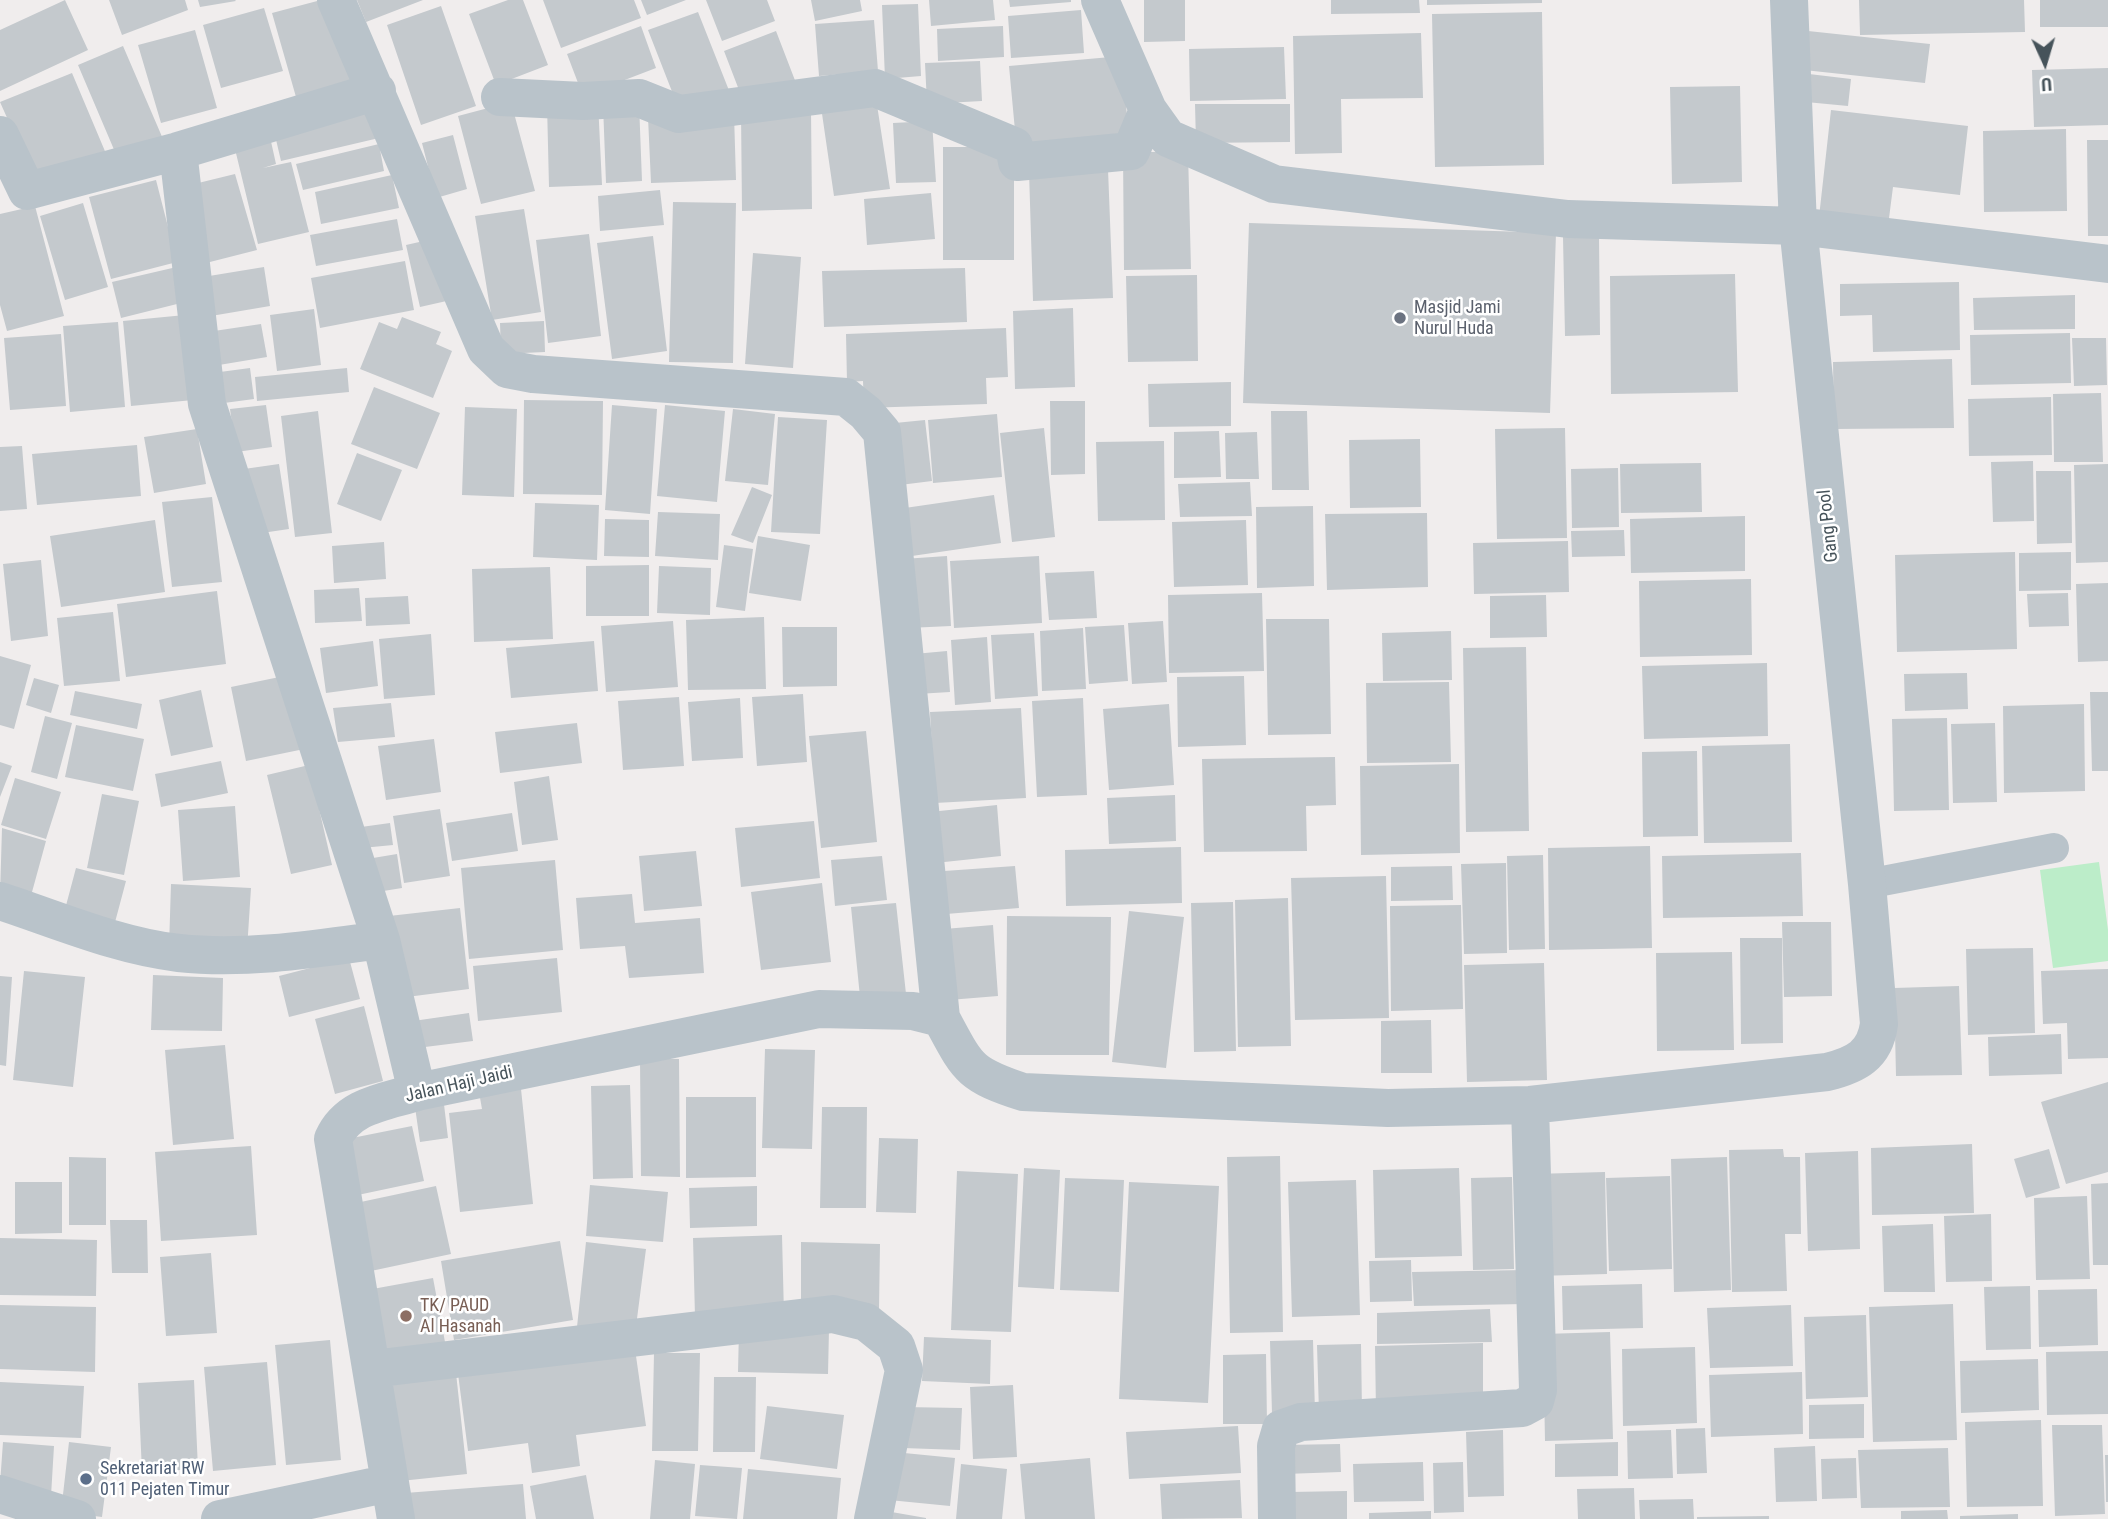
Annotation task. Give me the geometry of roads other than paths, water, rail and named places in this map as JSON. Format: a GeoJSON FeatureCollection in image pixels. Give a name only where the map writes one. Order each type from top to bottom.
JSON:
{"type":"FeatureCollection","features":[{"type":"Feature","properties":{"kind":"street"},"geometry":{"type":"LineString","coordinates":[[336,0],[486,349],[507,369],[533,374],[846,397],[866,413],[882,432],[941,1018],[966,1066],[994,1082],[1023,1092],[1388,1108],[1530,1105],[1538,1390],[1535,1401],[1522,1408],[1301,1422],[1281,1429],[1276,1446],[1277,1519]]}},
{"type":"Feature","properties":{"kind":"street"},"geometry":{"type":"LineString","coordinates":[[1100,0],[1148,110],[1168,138],[1274,184],[1568,219],[1798,226],[2108,264]]}},
{"type":"Feature","properties":{"kind":"street","name":"Gang Pool"},"geometry":{"type":"LineString","coordinates":[[1530,1105],[1827,1072],[1846,1067],[1871,1049],[1879,1024],[1867,884],[1798,226],[1789,0]]}},
{"type":"Feature","properties":{"kind":"street"},"geometry":{"type":"LineString","coordinates":[[500,97],[583,101],[639,98],[679,114],[875,88],[1014,146],[1017,162],[1131,151],[1148,110]]}},
{"type":"Feature","properties":{"kind":"street"},"geometry":{"type":"LineString","coordinates":[[0,135],[13,197],[377,91]]}},
{"type":"Feature","properties":{"kind":"street"},"geometry":{"type":"LineString","coordinates":[[178,151],[207,404],[381,940],[418,1092]]}},
{"type":"Feature","properties":{"kind":"street"},"geometry":{"type":"LineString","coordinates":[[0,901],[103,935],[179,953],[280,953],[381,940]]}},
{"type":"Feature","properties":{"kind":"street","name":"Jalan Haji Jaidi"},"geometry":{"type":"LineString","coordinates":[[393,1501],[333,1139],[341,1122],[356,1112],[418,1092],[818,1009],[913,1011],[941,1018]]}},
{"type":"Feature","properties":{"kind":"street"},"geometry":{"type":"LineString","coordinates":[[372,1370],[833,1314],[866,1322],[896,1346],[904,1370],[873,1519]]}},
{"type":"Feature","properties":{"kind":"street"},"geometry":{"type":"LineString","coordinates":[[0,1494],[77,1519]]}},
{"type":"Feature","properties":{"kind":"street"},"geometry":{"type":"LineString","coordinates":[[220,1519],[393,1501]]}},
{"type":"Feature","properties":{"kind":"lane"},"geometry":{"type":"LineString","coordinates":[[1867,884],[2054,848]]}},
{"type":"Feature","properties":{"kind":"place","name":"Masjid Jami Nurul Huda"},"geometry":{"type":"Point","coordinates":[1400,318]}},
{"type":"Feature","properties":{"kind":"place","name":"TK/ PAUD Al Hasanah"},"geometry":{"type":"Point","coordinates":[406,1316]}},
{"type":"Feature","properties":{"kind":"place","name":"Sekretariat RW 011 Pejaten Timur"},"geometry":{"type":"Point","coordinates":[86,1479]}}]}
